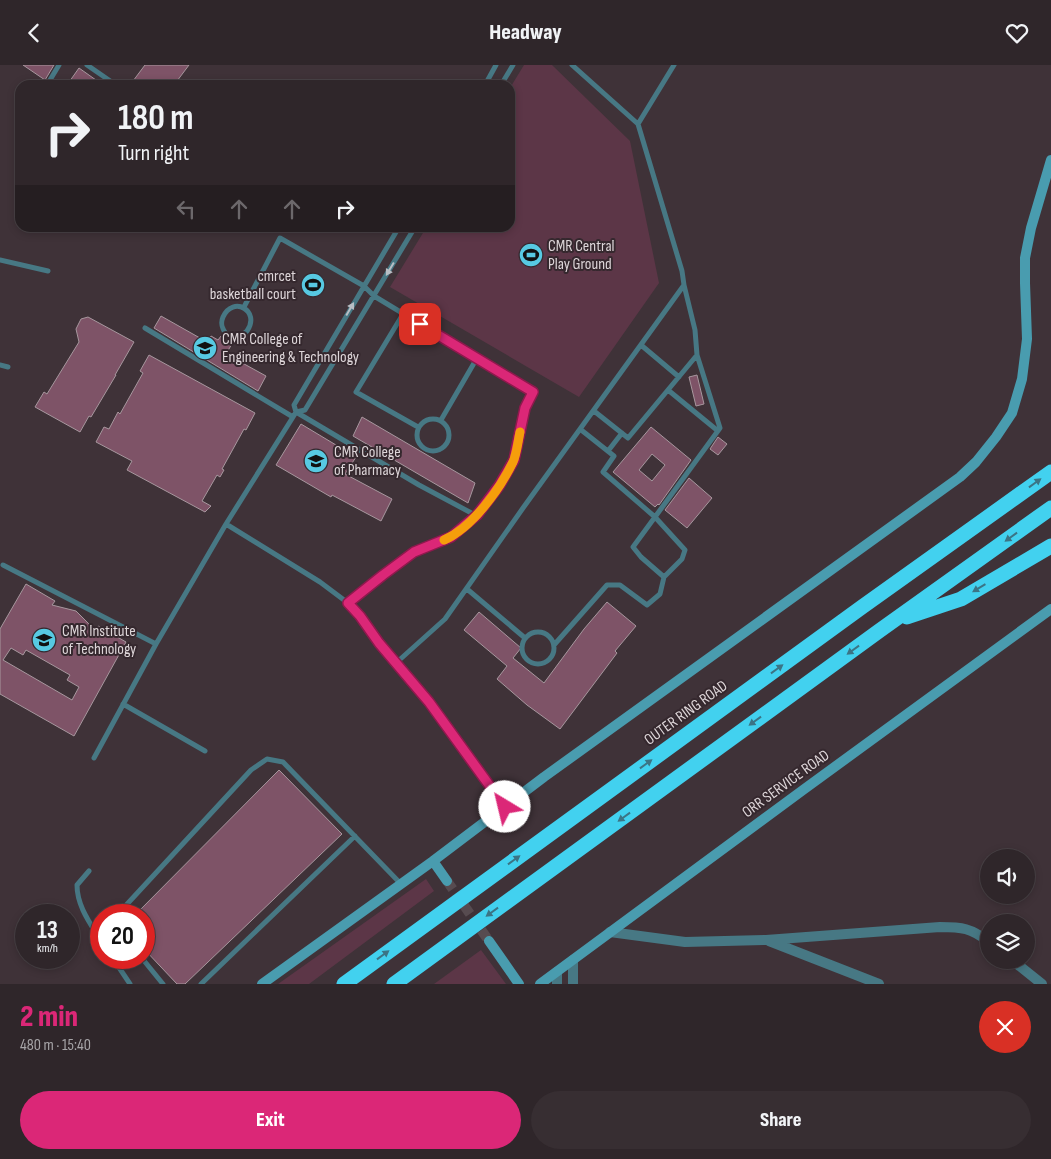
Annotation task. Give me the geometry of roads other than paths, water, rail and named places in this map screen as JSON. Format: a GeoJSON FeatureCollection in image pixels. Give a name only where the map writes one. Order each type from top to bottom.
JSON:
{"type":"FeatureCollection","features":[{"type":"Feature","properties":{"kind":"highway","name":"OUTER RING ROAD"},"geometry":{"type":"LineString","coordinates":[[344,984],[1051,472]]}},
{"type":"Feature","properties":{"kind":"highway"},"geometry":{"type":"LineString","coordinates":[[394,984],[1051,508]]}},
{"type":"Feature","properties":{"kind":"highway"},"geometry":{"type":"LineString","coordinates":[[892,622],[961,599],[1051,546]]}},
{"type":"Feature","properties":{"kind":"main road"},"geometry":{"type":"LineString","coordinates":[[262,984],[433,861],[590,743],[960,477],[976,462],[1012,413],[1022,379],[1027,339],[1025,258],[1031,228],[1051,160]]}},
{"type":"Feature","properties":{"kind":"main road","name":"ORR SERVICE ROAD"},"geometry":{"type":"LineString","coordinates":[[540,984],[1051,609]]}},
{"type":"Feature","properties":{"kind":"main road"},"geometry":{"type":"LineString","coordinates":[[433,861],[447,881]]}},
{"type":"Feature","properties":{"kind":"main road"},"geometry":{"type":"LineString","coordinates":[[489,941],[519,984]]}},
{"type":"Feature","properties":{"kind":"street"},"geometry":{"type":"LineString","coordinates":[[610,932],[685,942],[766,940],[940,927],[959,927],[980,935]]}},
{"type":"Feature","properties":{"kind":"street"},"geometry":{"type":"LineString","coordinates":[[766,940],[853,979],[879,984]]}},
{"type":"Feature","properties":{"kind":"street"},"geometry":{"type":"LineString","coordinates":[[573,960],[573,984]]}},
{"type":"Feature","properties":{"kind":"street"},"geometry":{"type":"LineString","coordinates":[[1023,969],[1042,984]]}},
{"type":"Feature","properties":{"kind":"street"},"geometry":{"type":"LineString","coordinates":[[557,972],[557,984]]}},
{"type":"Feature","properties":{"kind":"lane"},"geometry":{"type":"LineString","coordinates":[[50,80],[59,65]]}},
{"type":"Feature","properties":{"kind":"lane"},"geometry":{"type":"LineString","coordinates":[[87,65],[109,80]]}},
{"type":"Feature","properties":{"kind":"lane"},"geometry":{"type":"LineString","coordinates":[[487,80],[496,65]]}},
{"type":"Feature","properties":{"kind":"lane"},"geometry":{"type":"LineString","coordinates":[[504,80],[514,65]]}},
{"type":"Feature","properties":{"kind":"lane"},"geometry":{"type":"LineString","coordinates":[[572,65],[638,124],[682,271],[697,355],[720,428],[633,547],[641,557],[664,577]]}},
{"type":"Feature","properties":{"kind":"lane"},"geometry":{"type":"LineString","coordinates":[[638,124],[674,65]]}},
{"type":"Feature","properties":{"kind":"lane"},"geometry":{"type":"LineString","coordinates":[[295,415],[294,405],[396,232]]}},
{"type":"Feature","properties":{"kind":"lane"},"geometry":{"type":"LineString","coordinates":[[94,758],[156,644],[226,525],[295,415],[305,410],[412,232]]}},
{"type":"Feature","properties":{"kind":"lane"},"geometry":{"type":"LineString","coordinates":[[244,307],[280,239],[364,286],[374,296],[533,392],[525,408],[514,460],[499,486],[477,515],[451,537],[414,552],[348,603]]}},
{"type":"Feature","properties":{"kind":"lane"},"geometry":{"type":"LineString","coordinates":[[0,260],[48,271]]}},
{"type":"Feature","properties":{"kind":"lane"},"geometry":{"type":"LineString","coordinates":[[396,663],[445,619],[684,285]]}},
{"type":"Feature","properties":{"kind":"lane"},"geometry":{"type":"LineString","coordinates":[[227,335],[222,328],[223,317],[229,309],[237,306],[244,307],[251,317],[250,323],[245,333],[237,337]]}},
{"type":"Feature","properties":{"kind":"lane"},"geometry":{"type":"LineString","coordinates":[[403,314],[356,392],[418,427]]}},
{"type":"Feature","properties":{"kind":"lane"},"geometry":{"type":"LineString","coordinates":[[145,329],[295,415],[477,515]]}},
{"type":"Feature","properties":{"kind":"lane"},"geometry":{"type":"LineString","coordinates":[[641,345],[679,377]]}},
{"type":"Feature","properties":{"kind":"lane"},"geometry":{"type":"LineString","coordinates":[[594,411],[628,438],[697,355]]}},
{"type":"Feature","properties":{"kind":"lane"},"geometry":{"type":"LineString","coordinates":[[440,420],[476,358]]}},
{"type":"Feature","properties":{"kind":"lane"},"geometry":{"type":"LineString","coordinates":[[0,365],[8,367]]}},
{"type":"Feature","properties":{"kind":"lane"},"geometry":{"type":"LineString","coordinates":[[668,390],[718,431]]}},
{"type":"Feature","properties":{"kind":"lane"},"geometry":{"type":"LineString","coordinates":[[432,418],[440,420],[447,426],[450,435],[447,443],[441,449],[433,452],[425,450],[418,444],[416,436],[418,427],[424,421],[432,418]]}},
{"type":"Feature","properties":{"kind":"lane"},"geometry":{"type":"LineString","coordinates":[[554,645],[607,585],[620,585],[647,605],[660,594],[664,577],[682,559],[685,550],[655,517],[603,471],[614,456],[580,429]]}},
{"type":"Feature","properties":{"kind":"lane"},"geometry":{"type":"LineString","coordinates":[[608,451],[622,433]]}},
{"type":"Feature","properties":{"kind":"lane"},"geometry":{"type":"LineString","coordinates":[[226,525],[320,582],[348,603],[429,702],[505,807]]}},
{"type":"Feature","properties":{"kind":"lane"},"geometry":{"type":"LineString","coordinates":[[3,565],[156,644]]}},
{"type":"Feature","properties":{"kind":"lane"},"geometry":{"type":"LineString","coordinates":[[467,589],[526,638]]}},
{"type":"Feature","properties":{"kind":"lane"},"geometry":{"type":"LineString","coordinates":[[542,632],[550,637],[554,645],[553,654],[547,661],[539,664],[530,662],[524,655],[522,646],[526,638],[533,633],[542,632]]}},
{"type":"Feature","properties":{"kind":"lane"},"geometry":{"type":"LineString","coordinates":[[123,704],[205,751]]}},
{"type":"Feature","properties":{"kind":"lane"},"geometry":{"type":"LineString","coordinates":[[128,904],[251,770],[267,759],[283,763],[401,884]]}},
{"type":"Feature","properties":{"kind":"lane"},"geometry":{"type":"LineString","coordinates":[[201,984],[355,836]]}},
{"type":"Feature","properties":{"kind":"lane"},"geometry":{"type":"LineString","coordinates":[[89,871],[77,885],[77,894],[90,923]]}},
{"type":"Feature","properties":{"kind":"lane"},"geometry":{"type":"LineString","coordinates":[[120,969],[130,984]]}},
{"type":"Feature","properties":{"kind":"lane"},"geometry":{"type":"LineString","coordinates":[[151,969],[163,984]]}},
{"type":"Feature","properties":{"kind":"tunnel"},"geometry":{"type":"LineString","coordinates":[[447,881],[489,941]]}},
{"type":"Feature","properties":{"kind":"place","name":"CMR Central Play Ground"},"geometry":{"type":"Point","coordinates":[531,255]}},
{"type":"Feature","properties":{"kind":"place","name":"cmrcet basketball court"},"geometry":{"type":"Point","coordinates":[313,285]}},
{"type":"Feature","properties":{"kind":"place","name":"CMR College of Engineering & Technology"},"geometry":{"type":"Point","coordinates":[205,348]}},
{"type":"Feature","properties":{"kind":"place","name":"CMR College of Pharmacy"},"geometry":{"type":"Point","coordinates":[316,461]}},
{"type":"Feature","properties":{"kind":"place","name":"CMR Institute of Technology"},"geometry":{"type":"Point","coordinates":[44,640]}}]}
